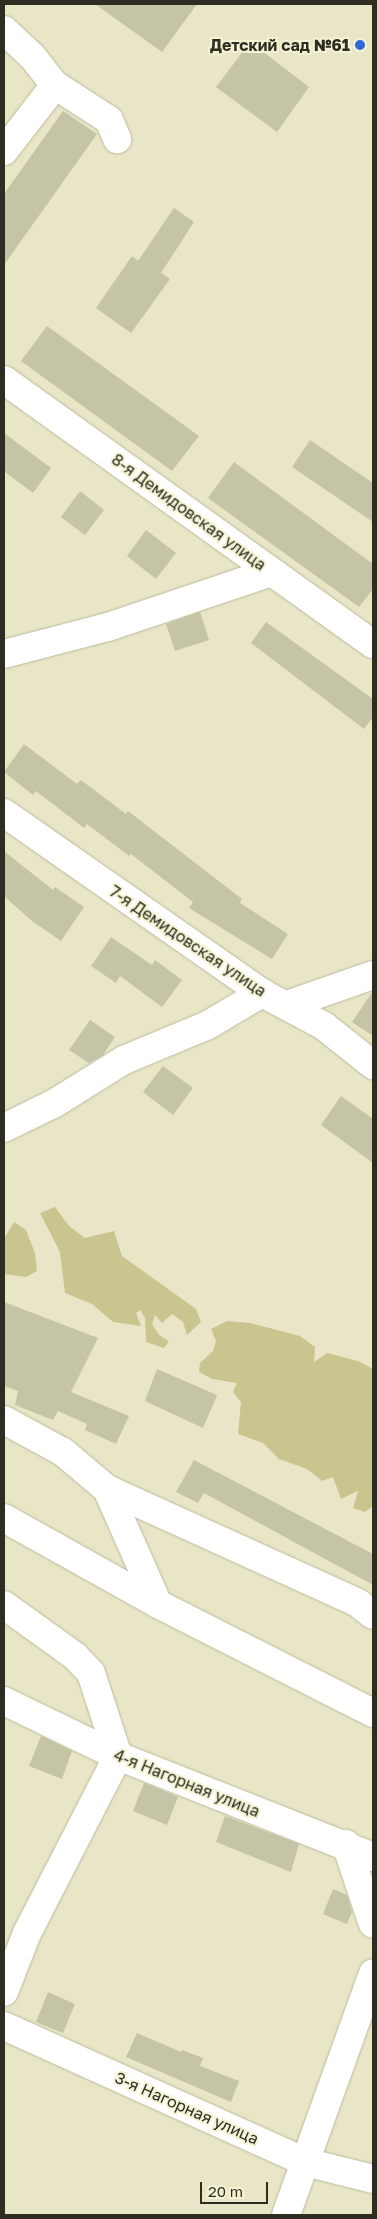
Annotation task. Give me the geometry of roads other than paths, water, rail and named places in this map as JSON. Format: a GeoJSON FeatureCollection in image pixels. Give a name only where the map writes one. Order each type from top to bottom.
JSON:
{"type":"FeatureCollection","features":[{"type":"Feature","properties":{"kind":"street"},"geometry":{"type":"LineString","coordinates":[[4,30],[32,56],[55,84],[109,120],[118,139]]}},
{"type":"Feature","properties":{"kind":"street"},"geometry":{"type":"LineString","coordinates":[[4,151],[55,84]]}},
{"type":"Feature","properties":{"kind":"street","name":"8-я Демидовская улица"},"geometry":{"type":"LineString","coordinates":[[4,380],[373,644]]}},
{"type":"Feature","properties":{"kind":"street"},"geometry":{"type":"LineString","coordinates":[[4,654],[108,627],[271,572]]}},
{"type":"Feature","properties":{"kind":"street","name":"7-я Демидовская улица"},"geometry":{"type":"LineString","coordinates":[[4,814],[262,993],[287,1004],[324,1026],[373,1064]]}},
{"type":"Feature","properties":{"kind":"street"},"geometry":{"type":"LineString","coordinates":[[287,1004],[373,975]]}},
{"type":"Feature","properties":{"kind":"street"},"geometry":{"type":"LineString","coordinates":[[4,1128],[55,1103],[124,1060],[208,1025],[262,993]]}},
{"type":"Feature","properties":{"kind":"street"},"geometry":{"type":"LineString","coordinates":[[4,1420],[63,1452],[107,1490],[358,1603],[373,1614]]}},
{"type":"Feature","properties":{"kind":"street"},"geometry":{"type":"LineString","coordinates":[[107,1490],[158,1604]]}},
{"type":"Feature","properties":{"kind":"street"},"geometry":{"type":"LineString","coordinates":[[4,1518],[158,1604],[373,1713]]}},
{"type":"Feature","properties":{"kind":"street"},"geometry":{"type":"LineString","coordinates":[[4,1605],[75,1656],[91,1673],[118,1756],[27,1933],[4,1992]]}},
{"type":"Feature","properties":{"kind":"street","name":"4-я Нагорная улица"},"geometry":{"type":"LineString","coordinates":[[4,1701],[118,1756],[346,1844],[373,1858]]}},
{"type":"Feature","properties":{"kind":"street"},"geometry":{"type":"LineString","coordinates":[[346,1844],[373,1924]]}},
{"type":"Feature","properties":{"kind":"street"},"geometry":{"type":"LineString","coordinates":[[286,2215],[373,1973]]}},
{"type":"Feature","properties":{"kind":"street","name":"3-я Нагорная улица"},"geometry":{"type":"LineString","coordinates":[[4,2026],[305,2162],[373,2179]]}},
{"type":"Feature","properties":{"kind":"place","name":"Детский сад №61"},"geometry":{"type":"Point","coordinates":[360,45]}}]}
